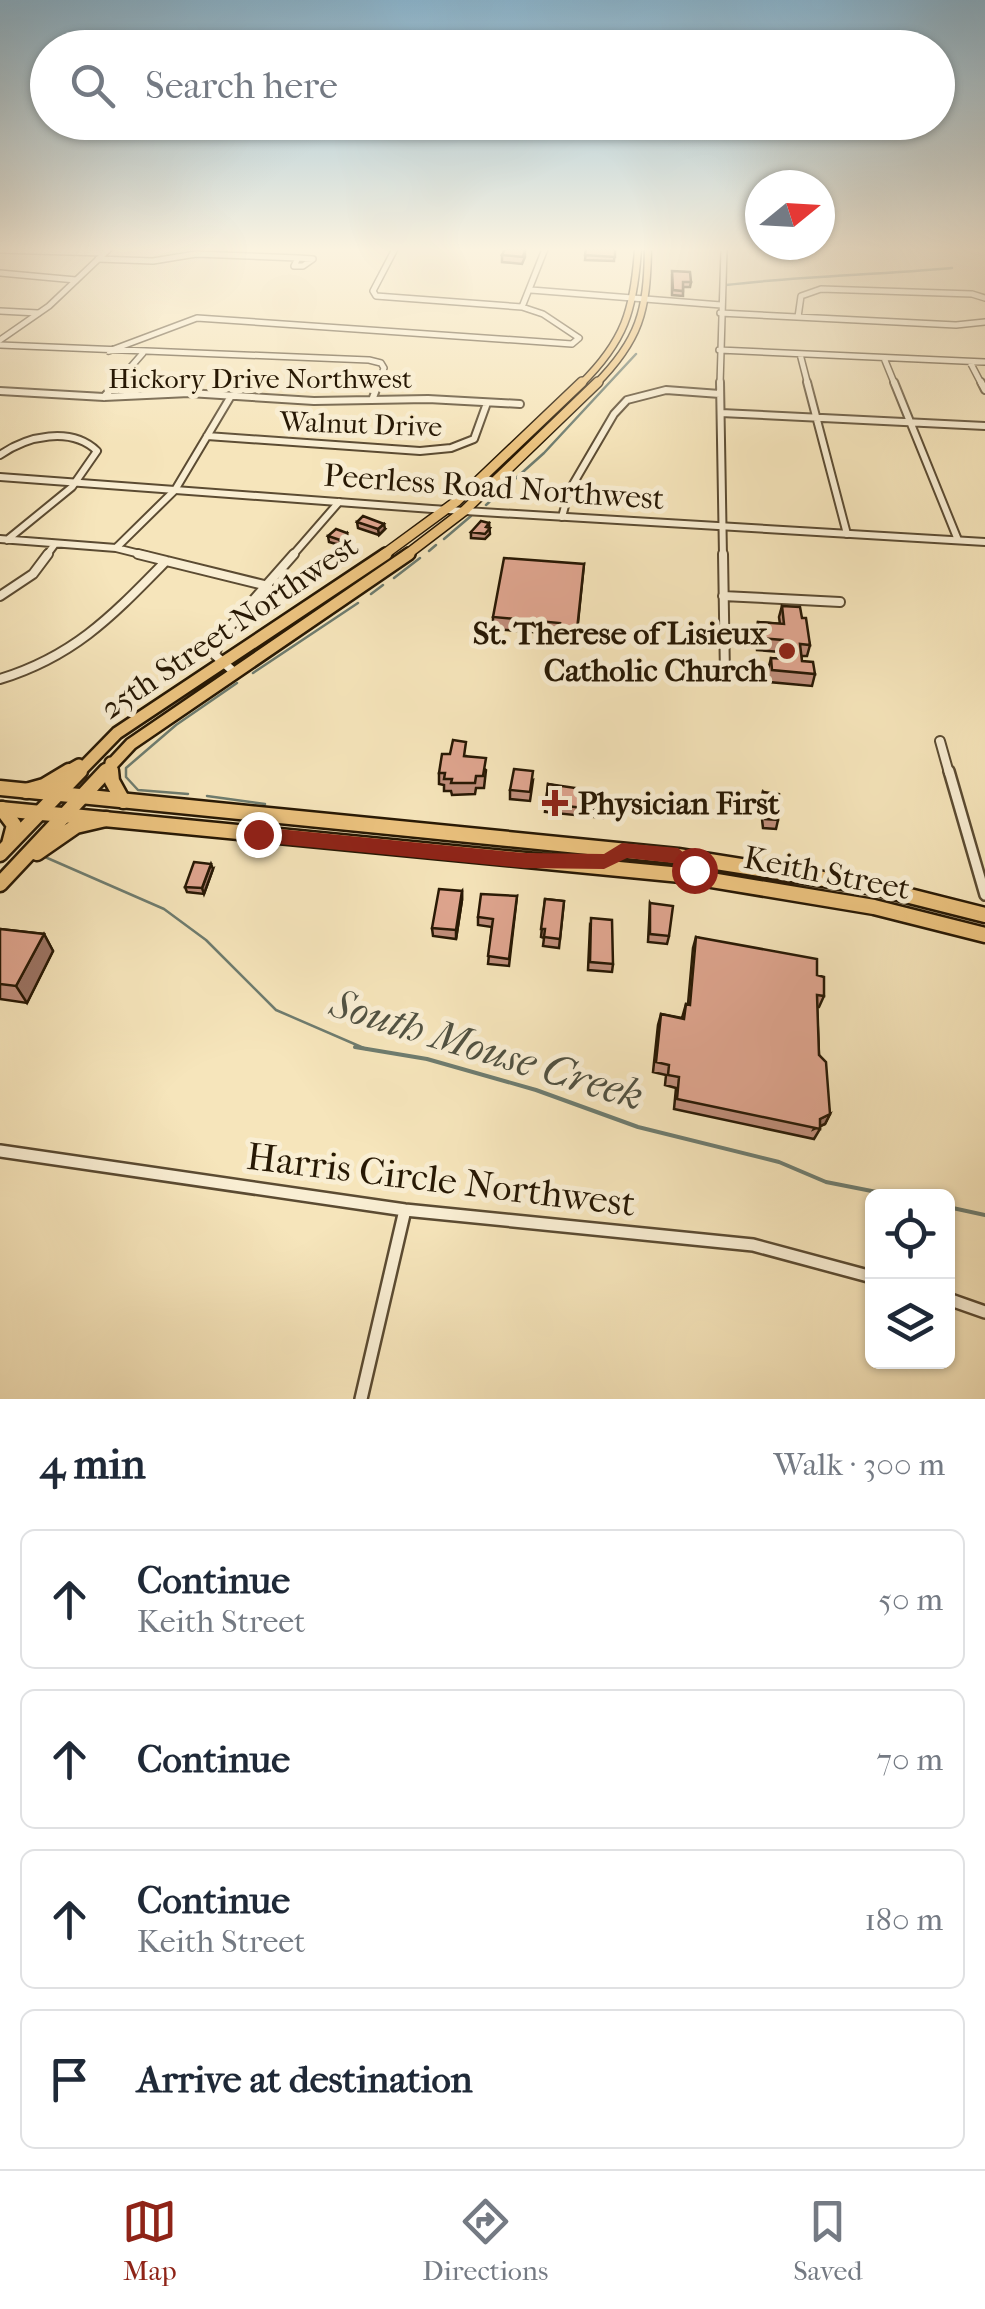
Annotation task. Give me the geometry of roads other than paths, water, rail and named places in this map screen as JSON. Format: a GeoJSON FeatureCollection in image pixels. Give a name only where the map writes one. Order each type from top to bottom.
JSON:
{"type":"FeatureCollection","features":[{"type":"Feature","properties":{"kind":"main road","name":"25th Street Northwest"},"geometry":{"type":"LineString","coordinates":[[4,850],[91,758],[128,725],[360,573],[444,510],[502,460],[611,350],[629,314]]}},
{"type":"Feature","properties":{"kind":"main road","name":"25th Street Northwest"},"geometry":{"type":"LineString","coordinates":[[0,885],[112,762],[168,715],[355,593],[464,512],[613,366],[643,314]]}},
{"type":"Feature","properties":{"kind":"main road"},"geometry":{"type":"LineString","coordinates":[[26,790],[55,781],[91,758]]}},
{"type":"Feature","properties":{"kind":"main road"},"geometry":{"type":"LineString","coordinates":[[112,762],[112,781],[123,800]]}},
{"type":"Feature","properties":{"kind":"main road","name":"Keith Street"},"geometry":{"type":"LineString","coordinates":[[0,788],[678,856],[831,879],[985,918]]}},
{"type":"Feature","properties":{"kind":"main road"},"geometry":{"type":"LineString","coordinates":[[1,809],[14,825],[4,850]]}},
{"type":"Feature","properties":{"kind":"main road","name":"Keith Street"},"geometry":{"type":"LineString","coordinates":[[1,809],[740,884],[819,896],[985,935]]}},
{"type":"Feature","properties":{"kind":"main road"},"geometry":{"type":"LineString","coordinates":[[0,885],[52,840],[76,826],[106,819]]}},
{"type":"Feature","properties":{"kind":"main road"},"geometry":{"type":"LineString","coordinates":[[524,860],[604,862],[616,858],[622,850]]}},
{"type":"Feature","properties":{"kind":"main road"},"geometry":{"type":"LineString","coordinates":[[678,856],[694,870],[724,874],[740,884]]}},
{"type":"Feature","properties":{"kind":"main road"},"geometry":{"type":"LineString","coordinates":[[768,869],[812,888],[819,896]]}},
{"type":"Feature","properties":{"kind":"main road"},"geometry":{"type":"LineString","coordinates":[[831,879],[834,890],[846,902]]}},
{"type":"Feature","properties":{"kind":"main road"},"geometry":{"type":"LineString","coordinates":[[926,920],[937,911],[985,918]]}},
{"type":"Feature","properties":{"kind":"street"},"geometry":{"type":"LineString","coordinates":[[0,342],[36,314]]}},
{"type":"Feature","properties":{"kind":"street"},"geometry":{"type":"LineString","coordinates":[[108,351],[197,318],[572,344],[579,338],[543,314]]}},
{"type":"Feature","properties":{"kind":"street"},"geometry":{"type":"LineString","coordinates":[[721,314],[725,676]]}},
{"type":"Feature","properties":{"kind":"street"},"geometry":{"type":"LineString","coordinates":[[766,314],[956,325],[985,322]]}},
{"type":"Feature","properties":{"kind":"street"},"geometry":{"type":"LineString","coordinates":[[0,342],[143,353],[369,360],[384,368],[372,400]]}},
{"type":"Feature","properties":{"kind":"street"},"geometry":{"type":"LineString","coordinates":[[719,350],[985,362]]}},
{"type":"Feature","properties":{"kind":"street"},"geometry":{"type":"LineString","coordinates":[[104,397],[143,353]]}},
{"type":"Feature","properties":{"kind":"street"},"geometry":{"type":"LineString","coordinates":[[800,354],[847,534]]}},
{"type":"Feature","properties":{"kind":"street"},"geometry":{"type":"LineString","coordinates":[[884,358],[958,540]]}},
{"type":"Feature","properties":{"kind":"street"},"geometry":{"type":"LineString","coordinates":[[970,362],[985,390]]}},
{"type":"Feature","properties":{"kind":"street"},"geometry":{"type":"LineString","coordinates":[[562,518],[569,485],[584,471],[618,408],[632,396],[673,390],[720,394]]}},
{"type":"Feature","properties":{"kind":"street","name":"Hickory Drive Northwest"},"geometry":{"type":"LineString","coordinates":[[0,391],[104,397],[189,393],[520,404]]}},
{"type":"Feature","properties":{"kind":"street"},"geometry":{"type":"LineString","coordinates":[[116,548],[175,490],[230,396]]}},
{"type":"Feature","properties":{"kind":"street","name":"Walnut Drive"},"geometry":{"type":"LineString","coordinates":[[207,436],[436,450],[474,439],[486,403]]}},
{"type":"Feature","properties":{"kind":"street"},"geometry":{"type":"LineString","coordinates":[[721,414],[985,426]]}},
{"type":"Feature","properties":{"kind":"street"},"geometry":{"type":"LineString","coordinates":[[0,456],[13,443],[27,438],[86,441],[96,451],[95,459],[75,482],[4,540]]}},
{"type":"Feature","properties":{"kind":"street","name":"Peerless Road Northwest"},"geometry":{"type":"LineString","coordinates":[[0,477],[464,512],[985,542]]}},
{"type":"Feature","properties":{"kind":"street"},"geometry":{"type":"LineString","coordinates":[[234,672],[215,655],[220,638],[339,502]]}},
{"type":"Feature","properties":{"kind":"street"},"geometry":{"type":"LineString","coordinates":[[4,540],[116,548],[268,586]]}},
{"type":"Feature","properties":{"kind":"street"},"geometry":{"type":"LineString","coordinates":[[0,596],[33,574],[55,544]]}},
{"type":"Feature","properties":{"kind":"street"},"geometry":{"type":"LineString","coordinates":[[0,679],[58,660],[91,636],[166,562]]}},
{"type":"Feature","properties":{"kind":"street"},"geometry":{"type":"LineString","coordinates":[[724,596],[840,602]]}},
{"type":"Feature","properties":{"kind":"street"},"geometry":{"type":"LineString","coordinates":[[940,740],[985,895]]}},
{"type":"Feature","properties":{"kind":"street"},"geometry":{"type":"LineString","coordinates":[[738,864],[740,884]]}},
{"type":"Feature","properties":{"kind":"street","name":"Harris Circle Northwest"},"geometry":{"type":"LineString","coordinates":[[0,1152],[405,1210],[753,1245],[865,1275]]}},
{"type":"Feature","properties":{"kind":"street"},"geometry":{"type":"LineString","coordinates":[[361,1399],[405,1210]]}},
{"type":"Feature","properties":{"kind":"street"},"geometry":{"type":"LineString","coordinates":[[955,1302],[985,1312]]}},
{"type":"Feature","properties":{"kind":"waterway"},"geometry":{"type":"LineString","coordinates":[[486,505],[544,453],[636,354]]}},
{"type":"Feature","properties":{"kind":"waterway"},"geometry":{"type":"LineString","coordinates":[[444,539],[471,516]]}},
{"type":"Feature","properties":{"kind":"waterway"},"geometry":{"type":"LineString","coordinates":[[429,551],[436,545]]}},
{"type":"Feature","properties":{"kind":"waterway"},"geometry":{"type":"LineString","coordinates":[[394,578],[420,558]]}},
{"type":"Feature","properties":{"kind":"waterway"},"geometry":{"type":"LineString","coordinates":[[371,594],[383,585]]}},
{"type":"Feature","properties":{"kind":"waterway"},"geometry":{"type":"LineString","coordinates":[[253,673],[358,603]]}},
{"type":"Feature","properties":{"kind":"waterway"},"geometry":{"type":"LineString","coordinates":[[188,794],[138,790],[126,777],[126,768],[176,725],[237,683]]}},
{"type":"Feature","properties":{"kind":"waterway"},"geometry":{"type":"LineString","coordinates":[[207,796],[265,804],[263,808]]}},
{"type":"Feature","properties":{"kind":"waterway","name":"South Mouse Creek"},"geometry":{"type":"LineString","coordinates":[[45,857],[164,909],[206,940],[276,1010],[365,1049]]}},
{"type":"Feature","properties":{"kind":"waterway","name":"South Mouse Creek"},"geometry":{"type":"LineString","coordinates":[[355,1047],[365,1049]]}},
{"type":"Feature","properties":{"kind":"waterway","name":"South Mouse Creek"},"geometry":{"type":"LineString","coordinates":[[365,1049],[427,1059],[536,1090],[638,1127],[779,1162],[826,1182],[865,1190]]}},
{"type":"Feature","properties":{"kind":"waterway","name":"South Mouse Creek"},"geometry":{"type":"LineString","coordinates":[[955,1209],[985,1215]]}},
{"type":"Feature","properties":{"kind":"place","name":"St. Therese of Lisieux Catholic Church"},"geometry":{"type":"Point","coordinates":[787,651]}},
{"type":"Feature","properties":{"kind":"place","name":"Physician First"},"geometry":{"type":"Point","coordinates":[555,803]}}]}
